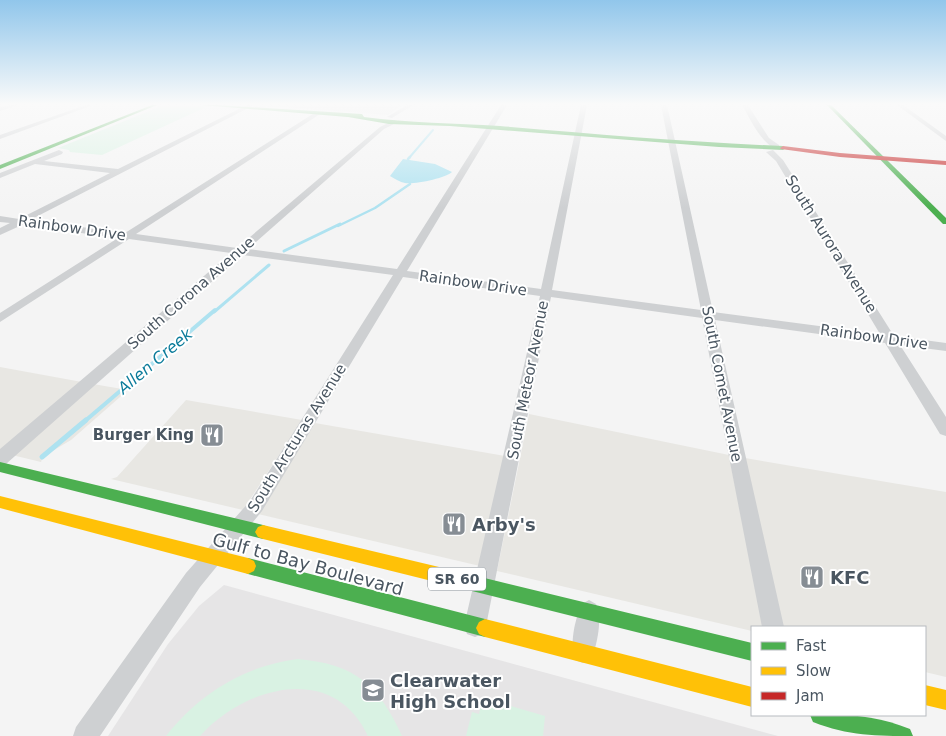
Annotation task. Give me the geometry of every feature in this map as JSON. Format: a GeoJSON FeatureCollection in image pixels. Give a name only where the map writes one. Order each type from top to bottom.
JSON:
{"type":"FeatureCollection","features":[{"type":"Feature","properties":{"kind":"main road"},"geometry":{"type":"LineString","coordinates":[[0,161],[54,139]]}},
{"type":"Feature","properties":{"kind":"main road"},"geometry":{"type":"LineString","coordinates":[[0,168],[70,139]]}},
{"type":"Feature","properties":{"kind":"main road"},"geometry":{"type":"LineString","coordinates":[[650,139],[946,163]]}},
{"type":"Feature","properties":{"kind":"main road"},"geometry":{"type":"LineString","coordinates":[[864,139],[946,222]]}},
{"type":"Feature","properties":{"kind":"main road","name":"Gulf to Bay Boulevard"},"geometry":{"type":"LineString","coordinates":[[0,467],[751,652]]}},
{"type":"Feature","properties":{"kind":"main road","name":"Gulf to Bay Boulevard"},"geometry":{"type":"LineString","coordinates":[[0,502],[751,697]]}},
{"type":"Feature","properties":{"kind":"main road"},"geometry":{"type":"LineString","coordinates":[[926,695],[946,700]]}},
{"type":"Feature","properties":{"kind":"main road"},"geometry":{"type":"LineString","coordinates":[[824,716],[903,736]]}},
{"type":"Feature","properties":{"kind":"street"},"geometry":{"type":"LineString","coordinates":[[0,232],[183,139]]}},
{"type":"Feature","properties":{"kind":"street"},"geometry":{"type":"LineString","coordinates":[[0,318],[277,139]]}},
{"type":"Feature","properties":{"kind":"street","name":"South Corona Avenue"},"geometry":{"type":"LineString","coordinates":[[0,459],[370,139]]}},
{"type":"Feature","properties":{"kind":"street","name":"South Arcturas Avenue"},"geometry":{"type":"LineString","coordinates":[[85,736],[193,580],[256,506],[482,139]]}},
{"type":"Feature","properties":{"kind":"street","name":"South Meteor Avenue"},"geometry":{"type":"LineString","coordinates":[[475,626],[546,293],[576,139]]}},
{"type":"Feature","properties":{"kind":"street","name":"South Aurora Avenue"},"geometry":{"type":"LineString","coordinates":[[766,139],[946,430]]}},
{"type":"Feature","properties":{"kind":"street","name":"South Comet Avenue"},"geometry":{"type":"LineString","coordinates":[[672,141],[773,626]]}},
{"type":"Feature","properties":{"kind":"street"},"geometry":{"type":"LineString","coordinates":[[0,176],[59,152]]}},
{"type":"Feature","properties":{"kind":"street"},"geometry":{"type":"LineString","coordinates":[[33,162],[119,172]]}},
{"type":"Feature","properties":{"kind":"street","name":"Rainbow Drive"},"geometry":{"type":"LineString","coordinates":[[0,219],[946,347]]}},
{"type":"Feature","properties":{"kind":"street"},"geometry":{"type":"LineString","coordinates":[[583,652],[589,612]]}},
{"type":"Feature","properties":{"kind":"shaded area"},"geometry":{"type":"Polygon","coordinates":[[[0,367],[82,382],[0,452],[0,367]]]}},
{"type":"Feature","properties":{"kind":"shaded area"},"geometry":{"type":"Polygon","coordinates":[[[93,384],[128,390],[71,440],[49,453],[41,462],[12,455],[93,384]]]}},
{"type":"Feature","properties":{"kind":"shaded area"},"geometry":{"type":"Polygon","coordinates":[[[186,400],[302,420],[243,510],[111,479],[117,477],[186,400]]]}},
{"type":"Feature","properties":{"kind":"shaded area"},"geometry":{"type":"Polygon","coordinates":[[[529,414],[729,455],[763,626],[751,626],[751,631],[497,571],[529,414]]]}},
{"type":"Feature","properties":{"kind":"shaded area"},"geometry":{"type":"Polygon","coordinates":[[[315,423],[505,456],[480,566],[258,514],[315,423]]]}},
{"type":"Feature","properties":{"kind":"shaded area"},"geometry":{"type":"Polygon","coordinates":[[[745,458],[946,492],[946,677],[926,672],[926,626],[783,626],[745,458]]]}},
{"type":"Feature","properties":{"kind":"shaded area","name":"Clearwater High School"},"geometry":{"type":"Polygon","coordinates":[[[224,585],[778,736],[108,736],[168,644],[199,606],[224,585]]]}},
{"type":"Feature","properties":{"kind":"green space"},"geometry":{"type":"Polygon","coordinates":[[[79,139],[136,139],[102,155],[70,152],[69,150],[58,148],[79,139]]]}},
{"type":"Feature","properties":{"kind":"green space"},"geometry":{"type":"Polygon","coordinates":[[[298,659],[335,666],[363,680],[384,703],[402,736],[368,736],[353,712],[333,697],[311,690],[287,690],[263,695],[240,705],[218,719],[200,736],[166,736],[193,707],[224,684],[259,668],[298,659]]]}},
{"type":"Feature","properties":{"kind":"green space"},"geometry":{"type":"Polygon","coordinates":[[[483,698],[545,716],[543,736],[466,736],[472,712],[479,714],[483,698]]]}},
{"type":"Feature","properties":{"kind":"water"},"geometry":{"type":"Polygon","coordinates":[[[403,159],[435,164],[452,172],[443,177],[415,183],[403,183],[390,176],[403,159]]]}},
{"type":"Feature","properties":{"kind":"waterway","name":"Allen Creek"},"geometry":{"type":"LineString","coordinates":[[409,158],[425,139]]}},
{"type":"Feature","properties":{"kind":"waterway","name":"Allen Creek"},"geometry":{"type":"LineString","coordinates":[[338,226],[375,208],[410,184]]}},
{"type":"Feature","properties":{"kind":"waterway","name":"Allen Creek"},"geometry":{"type":"LineString","coordinates":[[284,251],[340,224]]}},
{"type":"Feature","properties":{"kind":"waterway","name":"Allen Creek"},"geometry":{"type":"LineString","coordinates":[[214,312],[269,265]]}},
{"type":"Feature","properties":{"kind":"waterway","name":"Allen Creek"},"geometry":{"type":"LineString","coordinates":[[85,421],[215,310]]}},
{"type":"Feature","properties":{"kind":"waterway","name":"Allen Creek"},"geometry":{"type":"LineString","coordinates":[[42,457],[86,420]]}},
{"type":"Feature","properties":{"kind":"traffic: fast"},"geometry":{"type":"LineString","coordinates":[[0,167],[69,139]]}},
{"type":"Feature","properties":{"kind":"traffic: fast"},"geometry":{"type":"LineString","coordinates":[[647,139],[783,148]]}},
{"type":"Feature","properties":{"kind":"traffic: fast"},"geometry":{"type":"LineString","coordinates":[[863,139],[946,222]]}},
{"type":"Feature","properties":{"kind":"traffic: fast"},"geometry":{"type":"LineString","coordinates":[[0,467],[263,532]]}},
{"type":"Feature","properties":{"kind":"traffic: fast"},"geometry":{"type":"LineString","coordinates":[[248,566],[485,628]]}},
{"type":"Feature","properties":{"kind":"traffic: fast"},"geometry":{"type":"LineString","coordinates":[[460,580],[751,652]]}},
{"type":"Feature","properties":{"kind":"traffic: fast"},"geometry":{"type":"LineString","coordinates":[[824,716],[903,736]]}},
{"type":"Feature","properties":{"kind":"traffic: slow"},"geometry":{"type":"LineString","coordinates":[[0,502],[248,566]]}},
{"type":"Feature","properties":{"kind":"traffic: slow"},"geometry":{"type":"LineString","coordinates":[[263,532],[460,580]]}},
{"type":"Feature","properties":{"kind":"traffic: slow"},"geometry":{"type":"LineString","coordinates":[[485,628],[751,697]]}},
{"type":"Feature","properties":{"kind":"traffic: slow"},"geometry":{"type":"LineString","coordinates":[[926,695],[946,700]]}},
{"type":"Feature","properties":{"kind":"traffic: jam"},"geometry":{"type":"LineString","coordinates":[[783,148],[840,155],[946,163]]}},
{"type":"Feature","properties":{"kind":"place","name":"Burger King"},"geometry":{"type":"Point","coordinates":[212,435]}},
{"type":"Feature","properties":{"kind":"place","name":"Arby's"},"geometry":{"type":"Point","coordinates":[454,524]}},
{"type":"Feature","properties":{"kind":"place","name":"KFC"},"geometry":{"type":"Point","coordinates":[812,577]}},
{"type":"Feature","properties":{"kind":"place","name":"Clearwater High School"},"geometry":{"type":"Point","coordinates":[373,690]}}]}
